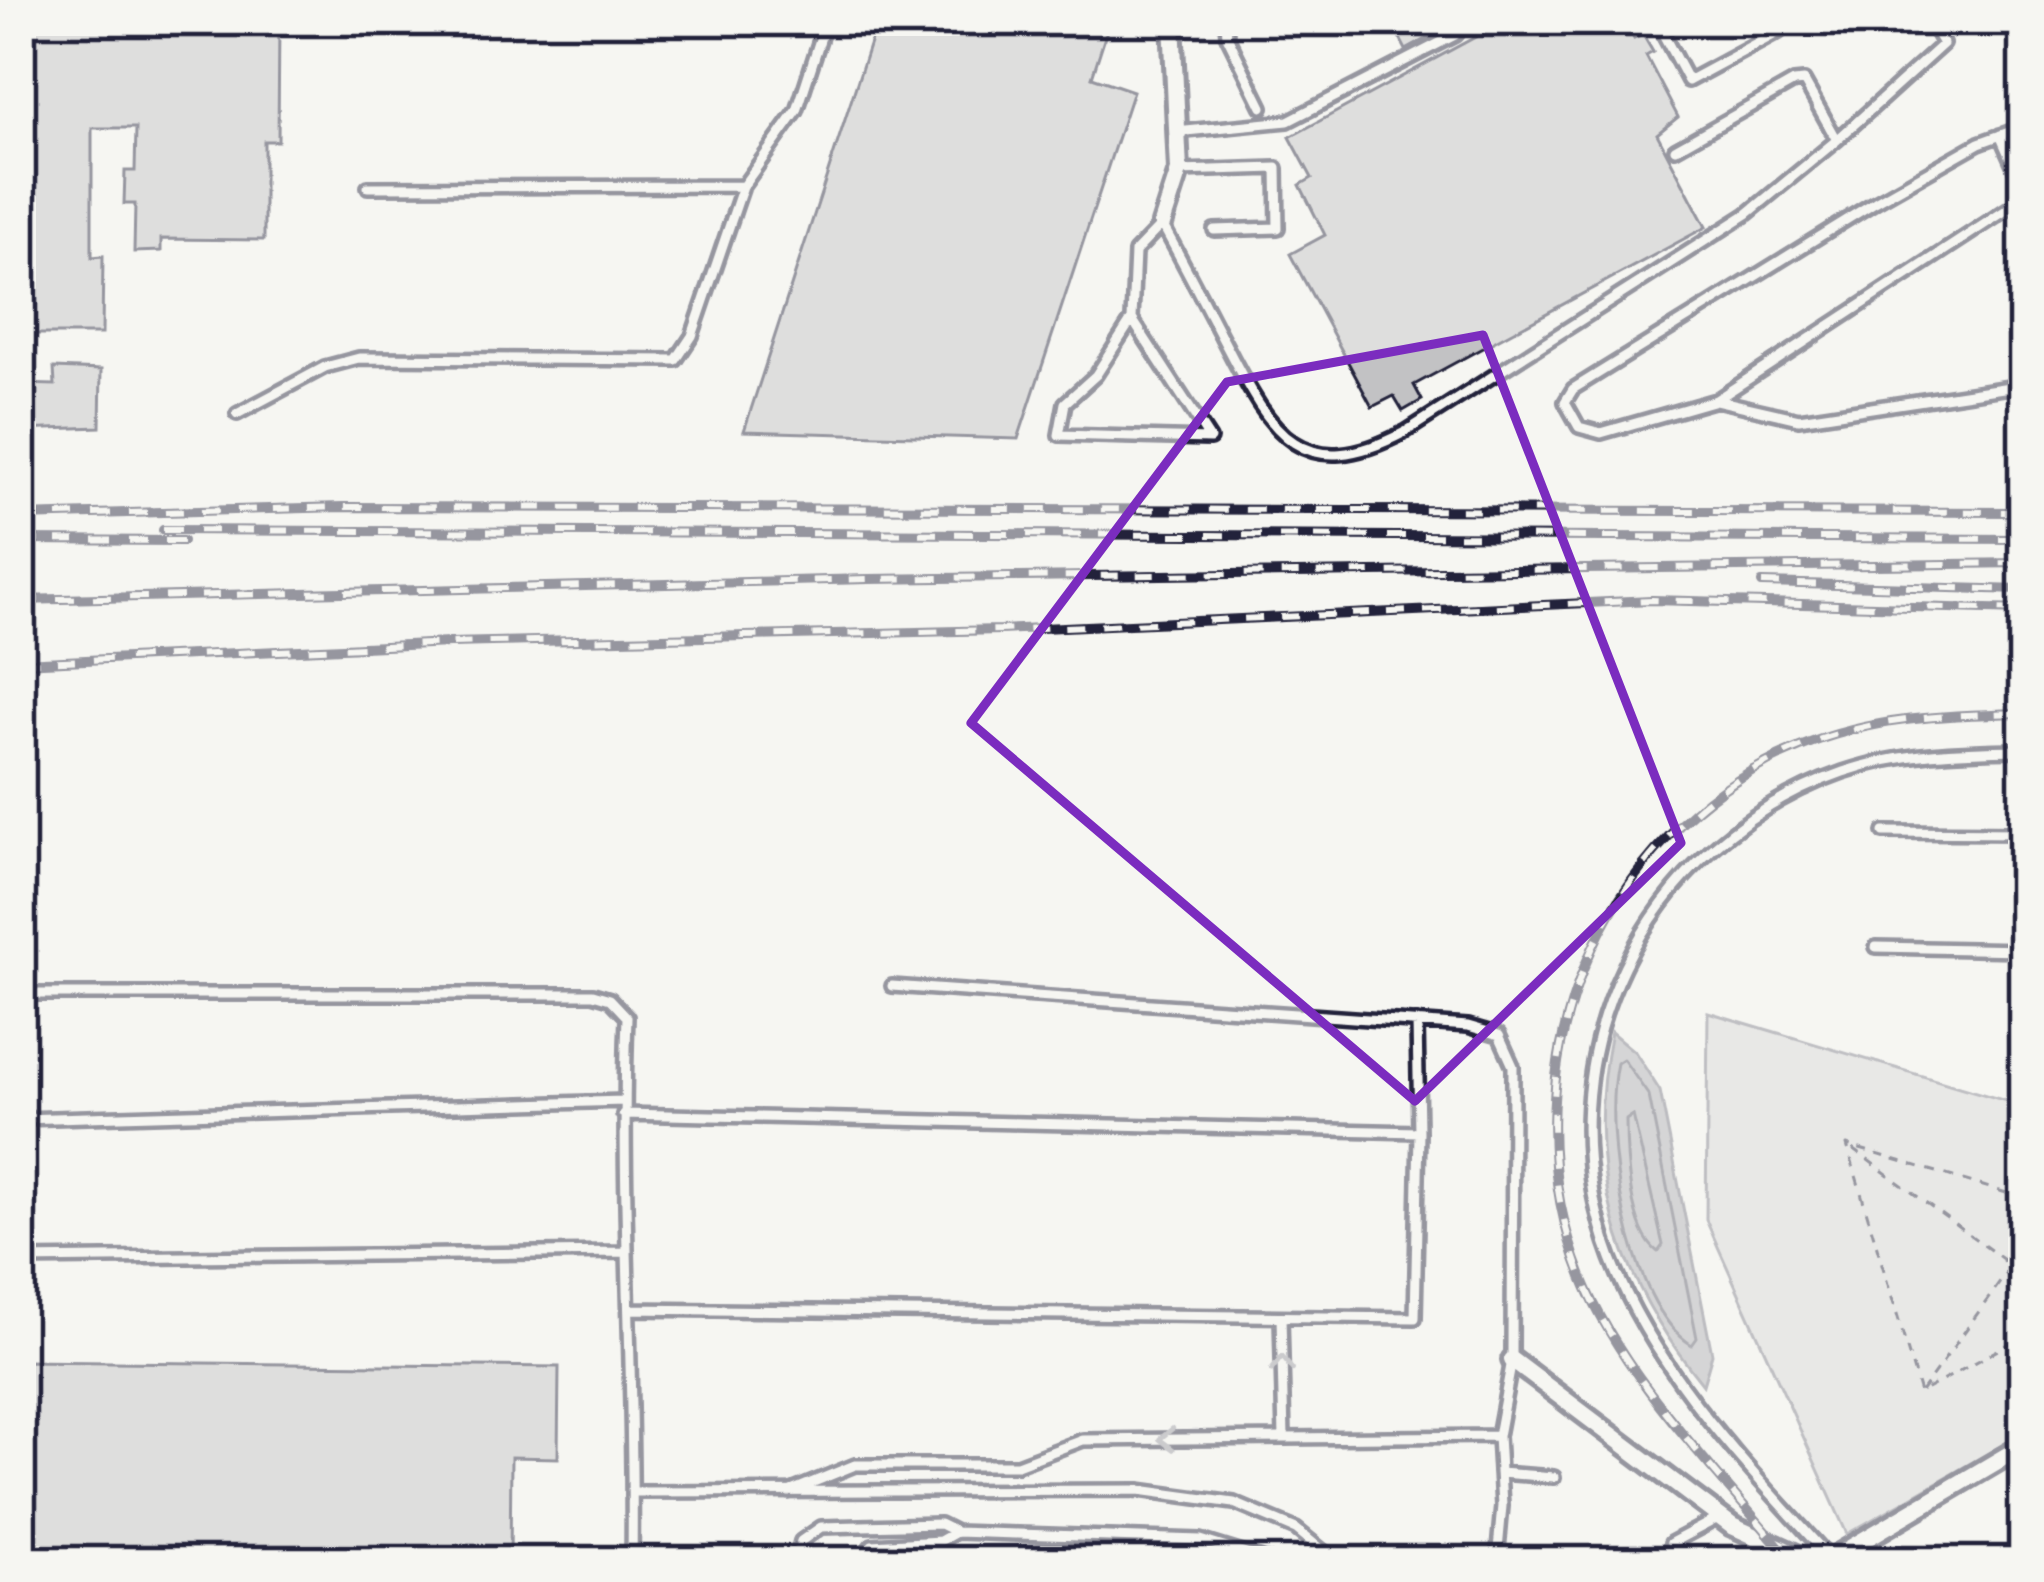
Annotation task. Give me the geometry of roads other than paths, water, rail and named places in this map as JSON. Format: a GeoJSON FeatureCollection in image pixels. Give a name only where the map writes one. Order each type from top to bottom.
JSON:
{"type":"FeatureCollection","features":[{"type":"Feature","properties":{"kind":"street"},"geometry":{"type":"LineString","coordinates":[[1162,224],[1179,170],[1172,21]]}},
{"type":"Feature","properties":{"kind":"street"},"geometry":{"type":"LineString","coordinates":[[1512,1360],[1719,1517],[1761,1543],[1810,1561]]}},
{"type":"Feature","properties":{"kind":"street"},"geometry":{"type":"LineString","coordinates":[[1831,1561],[2023,1446]]}},
{"type":"Feature","properties":{"kind":"lane"},"geometry":{"type":"LineString","coordinates":[[237,414],[325,367],[359,358],[676,360],[692,336],[743,186],[797,111],[826,21]]}},
{"type":"Feature","properties":{"kind":"lane"},"geometry":{"type":"LineString","coordinates":[[1226,21],[1227,36],[1262,107]]}},
{"type":"Feature","properties":{"kind":"lane"},"geometry":{"type":"LineString","coordinates":[[1176,132],[1288,122],[1455,35],[1465,21]]}},
{"type":"Feature","properties":{"kind":"lane"},"geometry":{"type":"LineString","coordinates":[[1656,21],[1688,81],[1779,32],[1784,21]]}},
{"type":"Feature","properties":{"kind":"lane"},"geometry":{"type":"LineString","coordinates":[[1132,319],[1210,439],[1059,435],[1064,404],[1096,375],[1132,319],[1136,252],[1162,224],[1263,417],[1296,445],[1346,454],[1405,432],[1747,214],[1943,44],[1930,21]]}},
{"type":"Feature","properties":{"kind":"lane"},"geometry":{"type":"LineString","coordinates":[[1675,149],[1794,82],[1804,81],[1837,140]]}},
{"type":"Feature","properties":{"kind":"lane"},"geometry":{"type":"LineString","coordinates":[[2023,127],[1875,202],[1573,389],[1565,402],[1580,427],[1601,433],[1716,400],[2023,199]]}},
{"type":"Feature","properties":{"kind":"lane"},"geometry":{"type":"LineString","coordinates":[[2000,135],[2023,187]]}},
{"type":"Feature","properties":{"kind":"lane"},"geometry":{"type":"LineString","coordinates":[[1179,170],[1276,168],[1279,228],[1214,230]]}},
{"type":"Feature","properties":{"kind":"lane"},"geometry":{"type":"LineString","coordinates":[[368,187],[743,186]]}},
{"type":"Feature","properties":{"kind":"lane"},"geometry":{"type":"LineString","coordinates":[[1716,400],[1799,419],[2023,386]]}},
{"type":"Feature","properties":{"kind":"lane"},"geometry":{"type":"LineString","coordinates":[[21,458],[30,438]]}},
{"type":"Feature","properties":{"kind":"lane"},"geometry":{"type":"LineString","coordinates":[[1831,1561],[1672,1369],[1621,1281],[1606,1245],[1588,1166],[1588,1084],[1598,1030],[1622,965],[1657,907],[1701,858],[1750,819],[1809,785],[1869,764],[1939,752],[2023,750]]}},
{"type":"Feature","properties":{"kind":"lane"},"geometry":{"type":"LineString","coordinates":[[1884,832],[2023,833]]}},
{"type":"Feature","properties":{"kind":"lane"},"geometry":{"type":"LineString","coordinates":[[1876,947],[2023,950]]}},
{"type":"Feature","properties":{"kind":"lane"},"geometry":{"type":"LineString","coordinates":[[892,986],[1418,1022],[1499,1035],[1513,1066],[1512,1360],[1498,1436],[1497,1561]]}},
{"type":"Feature","properties":{"kind":"lane"},"geometry":{"type":"LineString","coordinates":[[21,994],[593,994],[610,998],[627,1017],[623,1252],[630,1309],[632,1561]]}},
{"type":"Feature","properties":{"kind":"lane"},"geometry":{"type":"LineString","coordinates":[[630,1309],[1415,1318],[1418,1022]]}},
{"type":"Feature","properties":{"kind":"lane"},"geometry":{"type":"LineString","coordinates":[[21,1119],[624,1107],[1419,1132]]}},
{"type":"Feature","properties":{"kind":"lane"},"geometry":{"type":"LineString","coordinates":[[21,1258],[623,1252]]}},
{"type":"Feature","properties":{"kind":"lane"},"geometry":{"type":"LineString","coordinates":[[1281,1317],[1284,1438]]}},
{"type":"Feature","properties":{"kind":"lane"},"geometry":{"type":"LineString","coordinates":[[788,1492],[855,1465],[1017,1465],[1083,1440],[1498,1436]]}},
{"type":"Feature","properties":{"kind":"lane"},"geometry":{"type":"LineString","coordinates":[[1500,1473],[1554,1477]]}},
{"type":"Feature","properties":{"kind":"lane"},"geometry":{"type":"LineString","coordinates":[[634,1492],[1139,1490],[1234,1503],[1296,1528],[1335,1561]]}},
{"type":"Feature","properties":{"kind":"lane"},"geometry":{"type":"LineString","coordinates":[[1679,1561],[1671,1543],[1719,1517]]}},
{"type":"Feature","properties":{"kind":"lane"},"geometry":{"type":"LineString","coordinates":[[796,1561],[801,1540],[821,1527],[940,1524],[956,1532],[1201,1540],[1269,1561]]}},
{"type":"Feature","properties":{"kind":"lane"},"geometry":{"type":"LineString","coordinates":[[859,1561],[872,1545],[940,1541],[956,1532]]}},
{"type":"Feature","properties":{"kind":"water"},"geometry":{"type":"Polygon","coordinates":[[[1611,1032],[1635,1052],[1660,1091],[1712,1354],[1703,1385],[1648,1303],[1613,1219],[1601,1130],[1611,1032]]]}},
{"type":"Feature","properties":{"kind":"railway"},"geometry":{"type":"LineString","coordinates":[[21,516],[343,507],[2023,512]]}},
{"type":"Feature","properties":{"kind":"railway"},"geometry":{"type":"LineString","coordinates":[[163,530],[2023,539]]}},
{"type":"Feature","properties":{"kind":"railway"},"geometry":{"type":"LineString","coordinates":[[21,540],[183,541]]}},
{"type":"Feature","properties":{"kind":"railway"},"geometry":{"type":"LineString","coordinates":[[21,600],[869,579],[2023,563]]}},
{"type":"Feature","properties":{"kind":"railway"},"geometry":{"type":"LineString","coordinates":[[1762,583],[2023,590]]}},
{"type":"Feature","properties":{"kind":"railway"},"geometry":{"type":"LineString","coordinates":[[21,663],[449,643],[1000,630],[1652,600],[2023,610]]}},
{"type":"Feature","properties":{"kind":"railway"},"geometry":{"type":"LineString","coordinates":[[1791,1561],[1648,1389],[1600,1315],[1582,1277],[1560,1200],[1553,1121],[1562,1042],[1584,967],[1620,898],[1668,836],[1729,785],[1800,747],[1854,729],[1938,717],[2023,713]]}}]}
